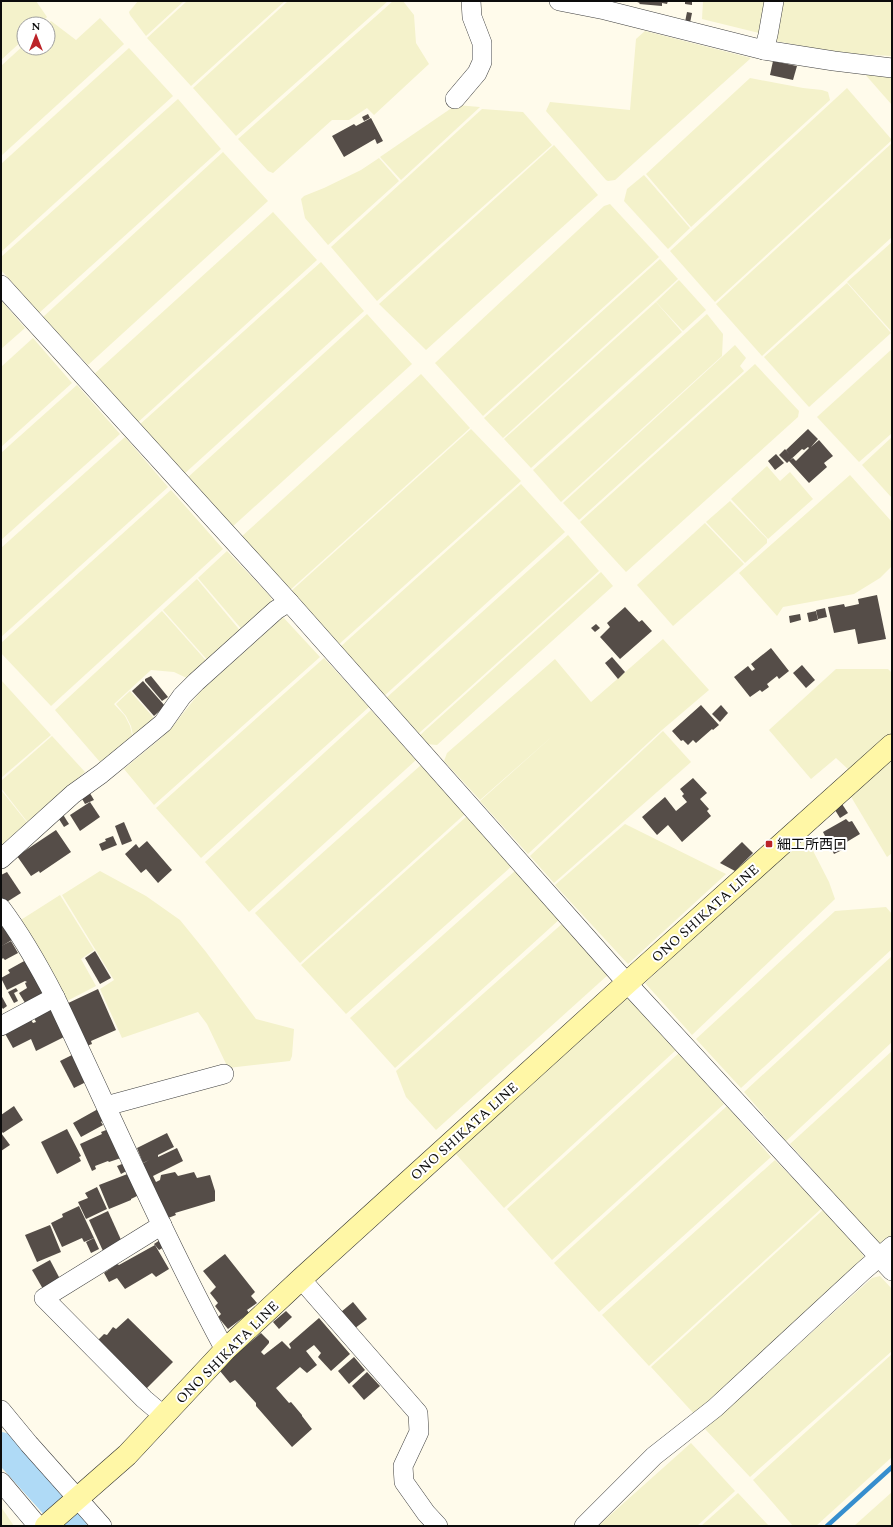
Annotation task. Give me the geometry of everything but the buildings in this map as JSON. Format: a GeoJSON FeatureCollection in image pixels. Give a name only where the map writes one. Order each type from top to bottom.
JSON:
{"type":"FeatureCollection","features":[{"type":"Feature","properties":{"kind":"main road","name":"ONO SHIKATA LINE"},"geometry":{"type":"LineString","coordinates":[[46,1526],[127,1455],[225,1350],[301,1279],[626,983],[892,745]]}},
{"type":"Feature","properties":{"kind":"street"},"geometry":{"type":"LineString","coordinates":[[455,99],[477,73],[482,62],[482,42],[472,17],[471,1]]}},
{"type":"Feature","properties":{"kind":"street"},"geometry":{"type":"LineString","coordinates":[[559,1],[613,12],[764,50],[892,68]]}},
{"type":"Feature","properties":{"kind":"street"},"geometry":{"type":"LineString","coordinates":[[764,50],[774,1]]}},
{"type":"Feature","properties":{"kind":"street"},"geometry":{"type":"LineString","coordinates":[[1,285],[289,602],[626,983],[885,1252],[892,1271]]}},
{"type":"Feature","properties":{"kind":"street"},"geometry":{"type":"LineString","coordinates":[[1,859],[73,794],[101,774],[163,723],[182,696],[196,682],[276,610],[289,602]]}},
{"type":"Feature","properties":{"kind":"street"},"geometry":{"type":"LineString","coordinates":[[1,908],[12,922],[55,997],[201,1307],[225,1350]]}},
{"type":"Feature","properties":{"kind":"street"},"geometry":{"type":"LineString","coordinates":[[1,1026],[55,997]]}},
{"type":"Feature","properties":{"kind":"street"},"geometry":{"type":"LineString","coordinates":[[106,1106],[224,1074]]}},
{"type":"Feature","properties":{"kind":"street"},"geometry":{"type":"LineString","coordinates":[[162,1225],[44,1298],[144,1399],[164,1416]]}},
{"type":"Feature","properties":{"kind":"street"},"geometry":{"type":"LineString","coordinates":[[584,1526],[654,1456],[715,1408],[885,1252]]}},
{"type":"Feature","properties":{"kind":"street"},"geometry":{"type":"LineString","coordinates":[[301,1279],[418,1413],[420,1432],[403,1466],[404,1482],[426,1513],[438,1526]]}},
{"type":"Feature","properties":{"kind":"street"},"geometry":{"type":"LineString","coordinates":[[1,1410],[29,1444],[78,1497],[102,1526]]}},
{"type":"Feature","properties":{"kind":"street"},"geometry":{"type":"LineString","coordinates":[[1,1482],[38,1526]]}},
{"type":"Feature","properties":{"kind":"shaded area"},"geometry":{"type":"Polygon","coordinates":[[[1,1],[36,1],[46,16],[16,16],[16,46],[1,60],[1,1]]]}},
{"type":"Feature","properties":{"kind":"shaded area"},"geometry":{"type":"Polygon","coordinates":[[[138,1],[184,1],[146,36],[129,12],[138,1]]]}},
{"type":"Feature","properties":{"kind":"shaded area"},"geometry":{"type":"Polygon","coordinates":[[[187,1],[285,1],[191,86],[147,38],[187,1]]]}},
{"type":"Feature","properties":{"kind":"shaded area"},"geometry":{"type":"Polygon","coordinates":[[[288,1],[388,1],[236,136],[193,88],[288,1]]]}},
{"type":"Feature","properties":{"kind":"shaded area"},"geometry":{"type":"Polygon","coordinates":[[[393,1],[403,1],[414,15],[416,43],[429,64],[374,115],[367,108],[349,120],[332,120],[273,173],[268,171],[238,139],[393,1]]]}},
{"type":"Feature","properties":{"kind":"shaded area"},"geometry":{"type":"Polygon","coordinates":[[[703,1],[766,1],[759,33],[702,19],[703,1]]]}},
{"type":"Feature","properties":{"kind":"shaded area"},"geometry":{"type":"Polygon","coordinates":[[[783,1],[892,1],[892,56],[839,53],[776,41],[783,1]]]}},
{"type":"Feature","properties":{"kind":"shaded area"},"geometry":{"type":"Polygon","coordinates":[[[100,18],[124,44],[1,156],[1,66],[16,52],[16,56],[56,56],[56,25],[76,40],[100,18]]]}},
{"type":"Feature","properties":{"kind":"shaded area"},"geometry":{"type":"Polygon","coordinates":[[[645,31],[751,58],[615,180],[608,181],[546,111],[550,102],[630,110],[636,39],[645,31]]]}},
{"type":"Feature","properties":{"kind":"shaded area"},"geometry":{"type":"Polygon","coordinates":[[[129,48],[173,96],[1,252],[1,164],[129,48]]]}},
{"type":"Feature","properties":{"kind":"shaded area"},"geometry":{"type":"Polygon","coordinates":[[[863,72],[892,73],[892,105],[863,72]]]}},
{"type":"Feature","properties":{"kind":"shaded area"},"geometry":{"type":"Polygon","coordinates":[[[750,78],[822,90],[828,92],[830,100],[691,227],[646,174],[750,78]]]}},
{"type":"Feature","properties":{"kind":"shaded area"},"geometry":{"type":"Polygon","coordinates":[[[847,88],[892,140],[715,302],[670,251],[847,88]]]}},
{"type":"Feature","properties":{"kind":"shaded area"},"geometry":{"type":"Polygon","coordinates":[[[178,99],[221,149],[39,313],[1,270],[1,257],[178,99]]]}},
{"type":"Feature","properties":{"kind":"shaded area"},"geometry":{"type":"Polygon","coordinates":[[[456,105],[480,107],[401,180],[380,157],[456,105]]]}},
{"type":"Feature","properties":{"kind":"shaded area"},"geometry":{"type":"Polygon","coordinates":[[[482,109],[523,112],[552,145],[377,301],[331,247],[482,109]]]}},
{"type":"Feature","properties":{"kind":"shaded area"},"geometry":{"type":"Polygon","coordinates":[[[892,143],[892,237],[762,356],[716,304],[892,143]]]}},
{"type":"Feature","properties":{"kind":"shaded area"},"geometry":{"type":"Polygon","coordinates":[[[554,145],[598,195],[426,350],[379,304],[554,145]]]}},
{"type":"Feature","properties":{"kind":"shaded area"},"geometry":{"type":"Polygon","coordinates":[[[223,152],[268,201],[88,365],[43,317],[223,152]]]}},
{"type":"Feature","properties":{"kind":"shaded area"},"geometry":{"type":"Polygon","coordinates":[[[379,158],[399,181],[328,245],[305,218],[301,199],[304,196],[361,170],[379,158]]]}},
{"type":"Feature","properties":{"kind":"shaded area"},"geometry":{"type":"Polygon","coordinates":[[[644,175],[690,228],[668,249],[624,201],[627,189],[644,175]]]}},
{"type":"Feature","properties":{"kind":"shaded area"},"geometry":{"type":"Polygon","coordinates":[[[610,204],[659,257],[483,416],[435,363],[604,206],[610,204]]]}},
{"type":"Feature","properties":{"kind":"shaded area"},"geometry":{"type":"Polygon","coordinates":[[[273,212],[317,260],[136,424],[92,376],[273,212]]]}},
{"type":"Feature","properties":{"kind":"shaded area"},"geometry":{"type":"Polygon","coordinates":[[[892,242],[892,332],[847,282],[892,242]]]}},
{"type":"Feature","properties":{"kind":"shaded area"},"geometry":{"type":"Polygon","coordinates":[[[660,259],[678,279],[503,438],[484,418],[660,259]]]}},
{"type":"Feature","properties":{"kind":"shaded area"},"geometry":{"type":"Polygon","coordinates":[[[321,262],[364,311],[183,475],[138,426],[321,262]]]}},
{"type":"Feature","properties":{"kind":"shaded area"},"geometry":{"type":"Polygon","coordinates":[[[679,280],[706,310],[683,331],[656,302],[679,280]]]}},
{"type":"Feature","properties":{"kind":"shaded area"},"geometry":{"type":"Polygon","coordinates":[[[847,283],[891,333],[809,407],[764,357],[847,283]]]}},
{"type":"Feature","properties":{"kind":"shaded area"},"geometry":{"type":"Polygon","coordinates":[[[1,300],[25,328],[1,349],[1,300]]]}},
{"type":"Feature","properties":{"kind":"shaded area"},"geometry":{"type":"Polygon","coordinates":[[[656,302],[682,332],[531,468],[504,439],[656,302]]]}},
{"type":"Feature","properties":{"kind":"shaded area"},"geometry":{"type":"Polygon","coordinates":[[[367,314],[412,364],[231,528],[186,479],[367,314]]]}},
{"type":"Feature","properties":{"kind":"shaded area"},"geometry":{"type":"Polygon","coordinates":[[[707,314],[723,334],[722,356],[561,502],[533,470],[707,314]]]}},
{"type":"Feature","properties":{"kind":"shaded area"},"geometry":{"type":"Polygon","coordinates":[[[33,338],[72,383],[1,447],[1,367],[33,338]]]}},
{"type":"Feature","properties":{"kind":"shaded area"},"geometry":{"type":"Polygon","coordinates":[[[735,345],[746,358],[740,366],[744,371],[579,520],[563,503],[735,345]]]}},
{"type":"Feature","properties":{"kind":"shaded area"},"geometry":{"type":"Polygon","coordinates":[[[892,349],[892,433],[859,462],[817,417],[892,349]]]}},
{"type":"Feature","properties":{"kind":"shaded area"},"geometry":{"type":"Polygon","coordinates":[[[755,364],[799,411],[798,417],[626,572],[580,522],[755,364]]]}},
{"type":"Feature","properties":{"kind":"shaded area"},"geometry":{"type":"Polygon","coordinates":[[[421,374],[470,428],[289,591],[241,537],[421,374]]]}},
{"type":"Feature","properties":{"kind":"shaded area"},"geometry":{"type":"Polygon","coordinates":[[[77,385],[120,434],[1,540],[1,453],[77,385]]]}},
{"type":"Feature","properties":{"kind":"shaded area"},"geometry":{"type":"Polygon","coordinates":[[[471,429],[521,481],[337,646],[289,593],[471,429]]]}},
{"type":"Feature","properties":{"kind":"shaded area"},"geometry":{"type":"Polygon","coordinates":[[[125,437],[168,487],[1,637],[1,548],[125,437]]]}},
{"type":"Feature","properties":{"kind":"shaded area"},"geometry":{"type":"Polygon","coordinates":[[[892,437],[892,498],[862,465],[892,437]]]}},
{"type":"Feature","properties":{"kind":"shaded area"},"geometry":{"type":"Polygon","coordinates":[[[767,466],[780,481],[790,472],[813,499],[768,539],[731,499],[767,466]]]}},
{"type":"Feature","properties":{"kind":"shaded area"},"geometry":{"type":"Polygon","coordinates":[[[850,475],[892,522],[892,566],[880,578],[854,594],[783,607],[777,616],[739,573],[850,475]]]}},
{"type":"Feature","properties":{"kind":"shaded area"},"geometry":{"type":"Polygon","coordinates":[[[521,484],[565,532],[383,697],[339,648],[521,484]]]}},
{"type":"Feature","properties":{"kind":"shaded area"},"geometry":{"type":"Polygon","coordinates":[[[171,490],[223,549],[51,706],[1,653],[1,643],[171,490]]]}},
{"type":"Feature","properties":{"kind":"shaded area"},"geometry":{"type":"Polygon","coordinates":[[[730,501],[767,539],[767,543],[745,563],[706,522],[730,501]]]}},
{"type":"Feature","properties":{"kind":"shaded area"},"geometry":{"type":"Polygon","coordinates":[[[705,523],[744,564],[673,626],[637,585],[705,523]]]}},
{"type":"Feature","properties":{"kind":"shaded area"},"geometry":{"type":"Polygon","coordinates":[[[568,535],[599,571],[417,735],[385,699],[568,535]]]}},
{"type":"Feature","properties":{"kind":"shaded area"},"geometry":{"type":"Polygon","coordinates":[[[227,551],[270,596],[272,601],[271,608],[244,632],[198,578],[227,551]]]}},
{"type":"Feature","properties":{"kind":"shaded area"},"geometry":{"type":"Polygon","coordinates":[[[601,572],[613,586],[437,745],[426,744],[419,736],[601,572]]]}},
{"type":"Feature","properties":{"kind":"shaded area"},"geometry":{"type":"Polygon","coordinates":[[[197,579],[243,634],[210,663],[163,610],[197,579]]]}},
{"type":"Feature","properties":{"kind":"shaded area"},"geometry":{"type":"Polygon","coordinates":[[[162,611],[209,664],[191,680],[174,672],[151,670],[114,704],[125,716],[130,726],[133,739],[100,762],[55,710],[162,611]]]}},
{"type":"Feature","properties":{"kind":"shaded area"},"geometry":{"type":"Polygon","coordinates":[[[283,617],[320,657],[154,805],[124,769],[160,739],[173,726],[200,692],[283,617]]]}},
{"type":"Feature","properties":{"kind":"shaded area"},"geometry":{"type":"Polygon","coordinates":[[[663,639],[709,690],[662,730],[528,854],[480,801],[556,733],[480,800],[444,761],[447,753],[555,659],[591,702],[663,639]]]}},
{"type":"Feature","properties":{"kind":"shaded area"},"geometry":{"type":"Polygon","coordinates":[[[324,658],[369,707],[201,858],[156,808],[324,658]]]}},
{"type":"Feature","properties":{"kind":"shaded area"},"geometry":{"type":"Polygon","coordinates":[[[836,669],[888,669],[892,673],[892,732],[849,770],[836,758],[811,779],[769,730],[836,669]]]}},
{"type":"Feature","properties":{"kind":"shaded area"},"geometry":{"type":"Polygon","coordinates":[[[1,680],[51,735],[1,778],[1,680]]]}},
{"type":"Feature","properties":{"kind":"shaded area"},"geometry":{"type":"Polygon","coordinates":[[[130,691],[153,717],[155,723],[134,740],[131,726],[126,716],[116,704],[130,691]]]}},
{"type":"Feature","properties":{"kind":"shaded area"},"geometry":{"type":"Polygon","coordinates":[[[371,710],[416,760],[249,912],[205,862],[371,710]]]}},
{"type":"Feature","properties":{"kind":"shaded area"},"geometry":{"type":"Polygon","coordinates":[[[663,731],[691,762],[554,883],[530,856],[663,731]]]}},
{"type":"Feature","properties":{"kind":"shaded area"},"geometry":{"type":"Polygon","coordinates":[[[52,736],[85,772],[29,824],[1,788],[1,781],[52,736]]]}},
{"type":"Feature","properties":{"kind":"shaded area"},"geometry":{"type":"Polygon","coordinates":[[[892,757],[892,853],[887,857],[850,795],[892,757]]]}},
{"type":"Feature","properties":{"kind":"shaded area"},"geometry":{"type":"Polygon","coordinates":[[[421,765],[466,813],[300,963],[255,913],[421,765]]]}},
{"type":"Feature","properties":{"kind":"shaded area"},"geometry":{"type":"Polygon","coordinates":[[[1,790],[29,825],[1,852],[1,790]]]}},
{"type":"Feature","properties":{"kind":"shaded area"},"geometry":{"type":"Polygon","coordinates":[[[467,816],[512,866],[346,1014],[301,965],[467,816]]]}},
{"type":"Feature","properties":{"kind":"shaded area"},"geometry":{"type":"Polygon","coordinates":[[[625,824],[726,874],[628,964],[555,885],[625,824]]]}},
{"type":"Feature","properties":{"kind":"shaded area"},"geometry":{"type":"Polygon","coordinates":[[[800,839],[808,841],[829,882],[835,899],[692,1035],[645,983],[800,839]]]}},
{"type":"Feature","properties":{"kind":"shaded area"},"geometry":{"type":"Polygon","coordinates":[[[516,870],[561,918],[395,1068],[350,1018],[516,870]]]}},
{"type":"Feature","properties":{"kind":"shaded area"},"geometry":{"type":"Polygon","coordinates":[[[100,871],[146,896],[180,920],[256,1019],[294,1029],[292,1056],[290,1061],[228,1068],[207,1024],[198,1012],[122,1038],[100,989],[114,980],[62,895],[100,871]]]}},
{"type":"Feature","properties":{"kind":"shaded area"},"geometry":{"type":"Polygon","coordinates":[[[60,895],[94,950],[81,959],[96,986],[65,1002],[16,923],[60,895]]]}},
{"type":"Feature","properties":{"kind":"shaded area"},"geometry":{"type":"Polygon","coordinates":[[[886,907],[892,914],[892,949],[741,1088],[696,1039],[835,911],[886,907]]]}},
{"type":"Feature","properties":{"kind":"shaded area"},"geometry":{"type":"Polygon","coordinates":[[[564,922],[609,974],[436,1130],[406,1097],[396,1071],[564,922]]]}},
{"type":"Feature","properties":{"kind":"shaded area"},"geometry":{"type":"Polygon","coordinates":[[[892,956],[892,1042],[786,1141],[744,1092],[892,956]]]}},
{"type":"Feature","properties":{"kind":"shaded area"},"geometry":{"type":"Polygon","coordinates":[[[630,996],[676,1050],[504,1208],[455,1153],[630,996]]]}},
{"type":"Feature","properties":{"kind":"shaded area"},"geometry":{"type":"Polygon","coordinates":[[[892,1051],[892,1241],[883,1249],[790,1144],[892,1051]]]}},
{"type":"Feature","properties":{"kind":"shaded area"},"geometry":{"type":"Polygon","coordinates":[[[679,1053],[724,1104],[552,1260],[507,1209],[679,1053]]]}},
{"type":"Feature","properties":{"kind":"shaded area"},"geometry":{"type":"Polygon","coordinates":[[[727,1106],[771,1157],[599,1312],[554,1263],[727,1106]]]}},
{"type":"Feature","properties":{"kind":"shaded area"},"geometry":{"type":"Polygon","coordinates":[[[775,1160],[822,1208],[649,1366],[602,1315],[775,1160]]]}},
{"type":"Feature","properties":{"kind":"shaded area"},"geometry":{"type":"Polygon","coordinates":[[[824,1209],[860,1250],[864,1257],[865,1264],[696,1416],[651,1367],[824,1209]]]}},
{"type":"Feature","properties":{"kind":"shaded area"},"geometry":{"type":"Polygon","coordinates":[[[880,1276],[892,1289],[892,1351],[750,1477],[705,1429],[872,1278],[880,1276]]]}},
{"type":"Feature","properties":{"kind":"shaded area"},"geometry":{"type":"Polygon","coordinates":[[[892,1354],[892,1457],[816,1526],[793,1526],[753,1480],[892,1354]]]}},
{"type":"Feature","properties":{"kind":"shaded area"},"geometry":{"type":"Polygon","coordinates":[[[691,1443],[735,1491],[697,1526],[598,1526],[691,1443]]]}},
{"type":"Feature","properties":{"kind":"shaded area"},"geometry":{"type":"Polygon","coordinates":[[[892,1492],[892,1526],[854,1526],[892,1492]]]}},
{"type":"Feature","properties":{"kind":"shaded area"},"geometry":{"type":"Polygon","coordinates":[[[738,1493],[769,1526],[701,1526],[738,1493]]]}},
{"type":"Feature","properties":{"kind":"shaded area"},"geometry":{"type":"Polygon","coordinates":[[[1,1507],[14,1526],[1,1526],[1,1507]]]}},
{"type":"Feature","properties":{"kind":"waterway"},"geometry":{"type":"LineString","coordinates":[[1,1446],[73,1526]]}},
{"type":"Feature","properties":{"kind":"waterway"},"geometry":{"type":"LineString","coordinates":[[827,1526],[892,1467]]}},
{"type":"Feature","properties":{"kind":"place","name":"細工所西口"},"geometry":{"type":"Point","coordinates":[769,844]}}]}
